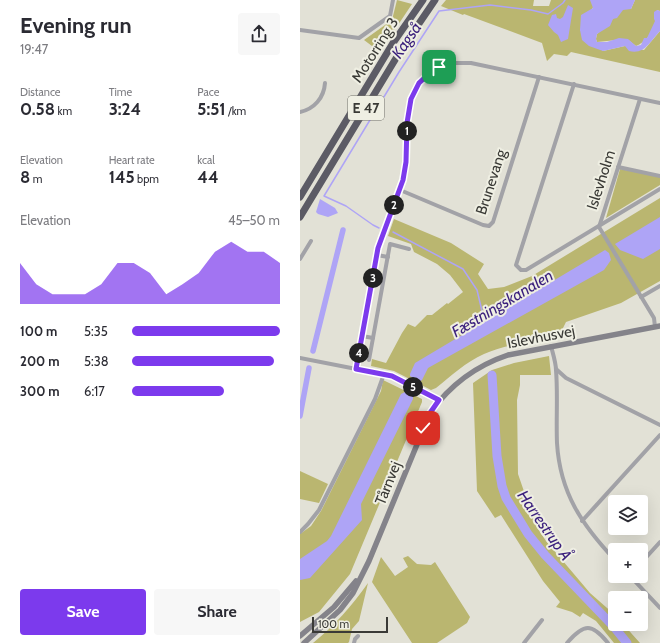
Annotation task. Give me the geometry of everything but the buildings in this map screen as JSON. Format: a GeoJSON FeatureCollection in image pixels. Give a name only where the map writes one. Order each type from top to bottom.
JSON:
{"type":"FeatureCollection","features":[{"type":"Feature","properties":{"kind":"highway","name":"Motorring 3"},"geometry":{"type":"LineString","coordinates":[[300,197],[393,43],[423,0]]}},
{"type":"Feature","properties":{"kind":"highway","name":"Motorring 3"},"geometry":{"type":"LineString","coordinates":[[300,217],[401,50],[435,0]]}},
{"type":"Feature","properties":{"kind":"street"},"geometry":{"type":"LineString","coordinates":[[300,30],[359,38],[390,16],[393,0]]}},
{"type":"Feature","properties":{"kind":"street"},"geometry":{"type":"LineString","coordinates":[[356,369],[377,255],[387,222],[400,190],[406,162],[407,123],[411,99],[419,83],[432,71],[446,64],[464,62],[660,103]]}},
{"type":"Feature","properties":{"kind":"street","name":"Brunevang"},"geometry":{"type":"LineString","coordinates":[[400,190],[489,226],[493,222],[539,77]]}},
{"type":"Feature","properties":{"kind":"street"},"geometry":{"type":"LineString","coordinates":[[300,112],[308,110],[318,102],[325,89],[325,83]]}},
{"type":"Feature","properties":{"kind":"street"},"geometry":{"type":"LineString","coordinates":[[574,84],[516,265],[521,270],[526,270],[660,189]]}},
{"type":"Feature","properties":{"kind":"street","name":"Islevholm"},"geometry":{"type":"LineString","coordinates":[[640,98],[599,227],[658,326]]}},
{"type":"Feature","properties":{"kind":"street"},"geometry":{"type":"LineString","coordinates":[[618,167],[660,176]]}},
{"type":"Feature","properties":{"kind":"street"},"geometry":{"type":"LineString","coordinates":[[300,259],[311,241]]}},
{"type":"Feature","properties":{"kind":"street"},"geometry":{"type":"LineString","coordinates":[[369,360],[390,244],[409,249]]}},
{"type":"Feature","properties":{"kind":"street"},"geometry":{"type":"LineString","coordinates":[[377,255],[388,257]]}},
{"type":"Feature","properties":{"kind":"street"},"geometry":{"type":"LineString","coordinates":[[641,297],[660,286]]}},
{"type":"Feature","properties":{"kind":"street","name":"Islevhusvej"},"geometry":{"type":"LineString","coordinates":[[439,400],[464,377],[485,364],[508,355],[658,326]]}},
{"type":"Feature","properties":{"kind":"street"},"geometry":{"type":"LineString","coordinates":[[362,336],[373,338]]}},
{"type":"Feature","properties":{"kind":"street"},"geometry":{"type":"LineString","coordinates":[[551,346],[556,369],[557,444],[561,472],[572,505],[595,539],[608,553]]}},
{"type":"Feature","properties":{"kind":"street"},"geometry":{"type":"LineString","coordinates":[[300,358],[384,374],[400,380],[439,400]]}},
{"type":"Feature","properties":{"kind":"street"},"geometry":{"type":"LineString","coordinates":[[556,369],[566,378],[660,424]]}},
{"type":"Feature","properties":{"kind":"street"},"geometry":{"type":"LineString","coordinates":[[300,532],[319,510],[375,399],[384,374]]}},
{"type":"Feature","properties":{"kind":"street","name":"Tårnvej"},"geometry":{"type":"LineString","coordinates":[[304,643],[340,610],[353,593],[369,561],[425,423],[439,400]]}},
{"type":"Feature","properties":{"kind":"street"},"geometry":{"type":"LineString","coordinates":[[582,521],[660,434]]}},
{"type":"Feature","properties":{"kind":"street"},"geometry":{"type":"LineString","coordinates":[[648,555],[660,542]]}},
{"type":"Feature","properties":{"kind":"street","name":"Tårnvej"},"geometry":{"type":"LineString","coordinates":[[300,636],[334,607],[360,577]]}},
{"type":"Feature","properties":{"kind":"street"},"geometry":{"type":"LineString","coordinates":[[637,583],[660,608]]}},
{"type":"Feature","properties":{"kind":"street"},"geometry":{"type":"LineString","coordinates":[[524,643],[542,620]]}},
{"type":"Feature","properties":{"kind":"street"},"geometry":{"type":"LineString","coordinates":[[568,643],[576,632],[582,628],[590,628],[599,632],[608,643]]}},
{"type":"Feature","properties":{"kind":"street"},"geometry":{"type":"LineString","coordinates":[[354,643],[358,636]]}},
{"type":"Feature","properties":{"kind":"shaded area"},"geometry":{"type":"Polygon","coordinates":[[[397,0],[412,4],[380,52],[364,40],[392,20],[397,0]]]}},
{"type":"Feature","properties":{"kind":"shaded area"},"geometry":{"type":"Polygon","coordinates":[[[446,0],[534,0],[533,6],[549,6],[551,0],[595,0],[596,2],[580,30],[603,51],[625,46],[644,50],[660,31],[660,72],[571,52],[567,56],[554,54],[547,61],[542,43],[441,6],[446,0]]]}},
{"type":"Feature","properties":{"kind":"shaded area"},"geometry":{"type":"Polygon","coordinates":[[[590,0],[635,0],[631,9],[623,10],[617,18],[613,19],[610,26],[597,34],[597,42],[607,42],[619,38],[628,39],[636,46],[641,45],[644,38],[647,38],[655,21],[654,12],[657,10],[660,11],[660,31],[647,46],[635,52],[629,51],[625,46],[603,51],[589,46],[582,40],[580,30],[581,15],[593,8],[590,0]]]}},
{"type":"Feature","properties":{"kind":"shaded area"},"geometry":{"type":"Polygon","coordinates":[[[635,0],[660,0],[660,11],[657,10],[656,25],[646,39],[636,46],[627,39],[597,42],[597,34],[625,7],[631,9],[635,0]]]}},
{"type":"Feature","properties":{"kind":"shaded area"},"geometry":{"type":"Polygon","coordinates":[[[568,5],[573,8],[568,39],[561,42],[558,35],[548,25],[552,15],[556,14],[557,18],[560,19],[563,17],[568,5]]]}},
{"type":"Feature","properties":{"kind":"shaded area"},"geometry":{"type":"Polygon","coordinates":[[[620,169],[660,177],[660,185],[606,218],[620,169]]]}},
{"type":"Feature","properties":{"kind":"shaded area"},"geometry":{"type":"Polygon","coordinates":[[[660,198],[660,281],[621,303],[566,322],[559,336],[511,345],[477,357],[436,388],[431,390],[394,371],[371,366],[372,359],[386,363],[408,324],[415,327],[427,315],[432,315],[463,292],[450,275],[437,264],[414,252],[411,244],[388,236],[394,219],[451,243],[484,264],[478,274],[488,289],[504,287],[532,276],[660,198]]]}},
{"type":"Feature","properties":{"kind":"shaded area"},"geometry":{"type":"Polygon","coordinates":[[[320,199],[335,208],[338,213],[328,217],[318,214],[316,212],[320,199]]]}},
{"type":"Feature","properties":{"kind":"shaded area"},"geometry":{"type":"Polygon","coordinates":[[[660,217],[660,249],[643,259],[620,250],[615,244],[660,217]]]}},
{"type":"Feature","properties":{"kind":"shaded area"},"geometry":{"type":"Polygon","coordinates":[[[605,250],[609,253],[611,260],[604,270],[428,368],[422,380],[419,382],[410,376],[415,363],[605,250]]]}},
{"type":"Feature","properties":{"kind":"shaded area"},"geometry":{"type":"Polygon","coordinates":[[[549,356],[551,375],[520,375],[517,400],[518,474],[536,526],[546,541],[590,593],[608,609],[608,631],[629,631],[640,643],[614,643],[596,621],[583,613],[580,617],[572,612],[556,607],[560,602],[543,581],[501,515],[495,518],[477,491],[473,383],[492,370],[514,363],[549,356]]]}},
{"type":"Feature","properties":{"kind":"shaded area"},"geometry":{"type":"Polygon","coordinates":[[[383,380],[422,399],[422,402],[350,574],[319,612],[300,622],[300,534],[311,526],[321,511],[381,391],[383,380]]]}},
{"type":"Feature","properties":{"kind":"shaded area"},"geometry":{"type":"Polygon","coordinates":[[[405,392],[413,395],[413,399],[361,504],[362,520],[310,578],[300,580],[300,559],[327,541],[331,536],[401,394],[405,392]]]}},
{"type":"Feature","properties":{"kind":"shaded area"},"geometry":{"type":"Polygon","coordinates":[[[300,471],[328,484],[319,503],[300,499],[300,471]]]}},
{"type":"Feature","properties":{"kind":"shaded area"},"geometry":{"type":"Polygon","coordinates":[[[408,556],[417,564],[431,565],[435,562],[470,617],[467,623],[437,643],[412,643],[372,582],[381,557],[395,576],[408,567],[403,558],[408,556]]]}},
{"type":"Feature","properties":{"kind":"shaded area"},"geometry":{"type":"Polygon","coordinates":[[[368,583],[359,621],[352,629],[349,642],[313,643],[342,615],[368,583]]]}},
{"type":"Feature","properties":{"kind":"waterway","name":"Kagså"},"geometry":{"type":"LineString","coordinates":[[379,228],[346,206],[324,196],[399,72],[439,11],[490,5],[531,10],[548,14],[565,0]]}},
{"type":"Feature","properties":{"kind":"waterway"},"geometry":{"type":"LineString","coordinates":[[313,351],[343,230]]}},
{"type":"Feature","properties":{"kind":"waterway","name":"Harrestrup Å"},"geometry":{"type":"LineString","coordinates":[[393,232],[463,269],[477,290],[482,311]]}},
{"type":"Feature","properties":{"kind":"waterway"},"geometry":{"type":"LineString","coordinates":[[300,416],[309,368]]}},
{"type":"Feature","properties":{"kind":"waterway","name":"Harrestrup Å"},"geometry":{"type":"LineString","coordinates":[[492,375],[497,456],[502,486],[506,498],[528,534],[545,555],[614,627],[627,643]]}},
{"type":"Feature","properties":{"kind":"route"},"geometry":{"type":"LineString","coordinates":[[423,428],[430,413],[439,400],[392,376],[356,369],[378,248],[403,180],[406,162],[408,109],[419,83],[425,76],[439,67]]}},
{"type":"Feature","properties":{"kind":"water label","name":"Fæstningskanalen"},"geometry":{"type":"Point","coordinates":[502,303]}}]}
